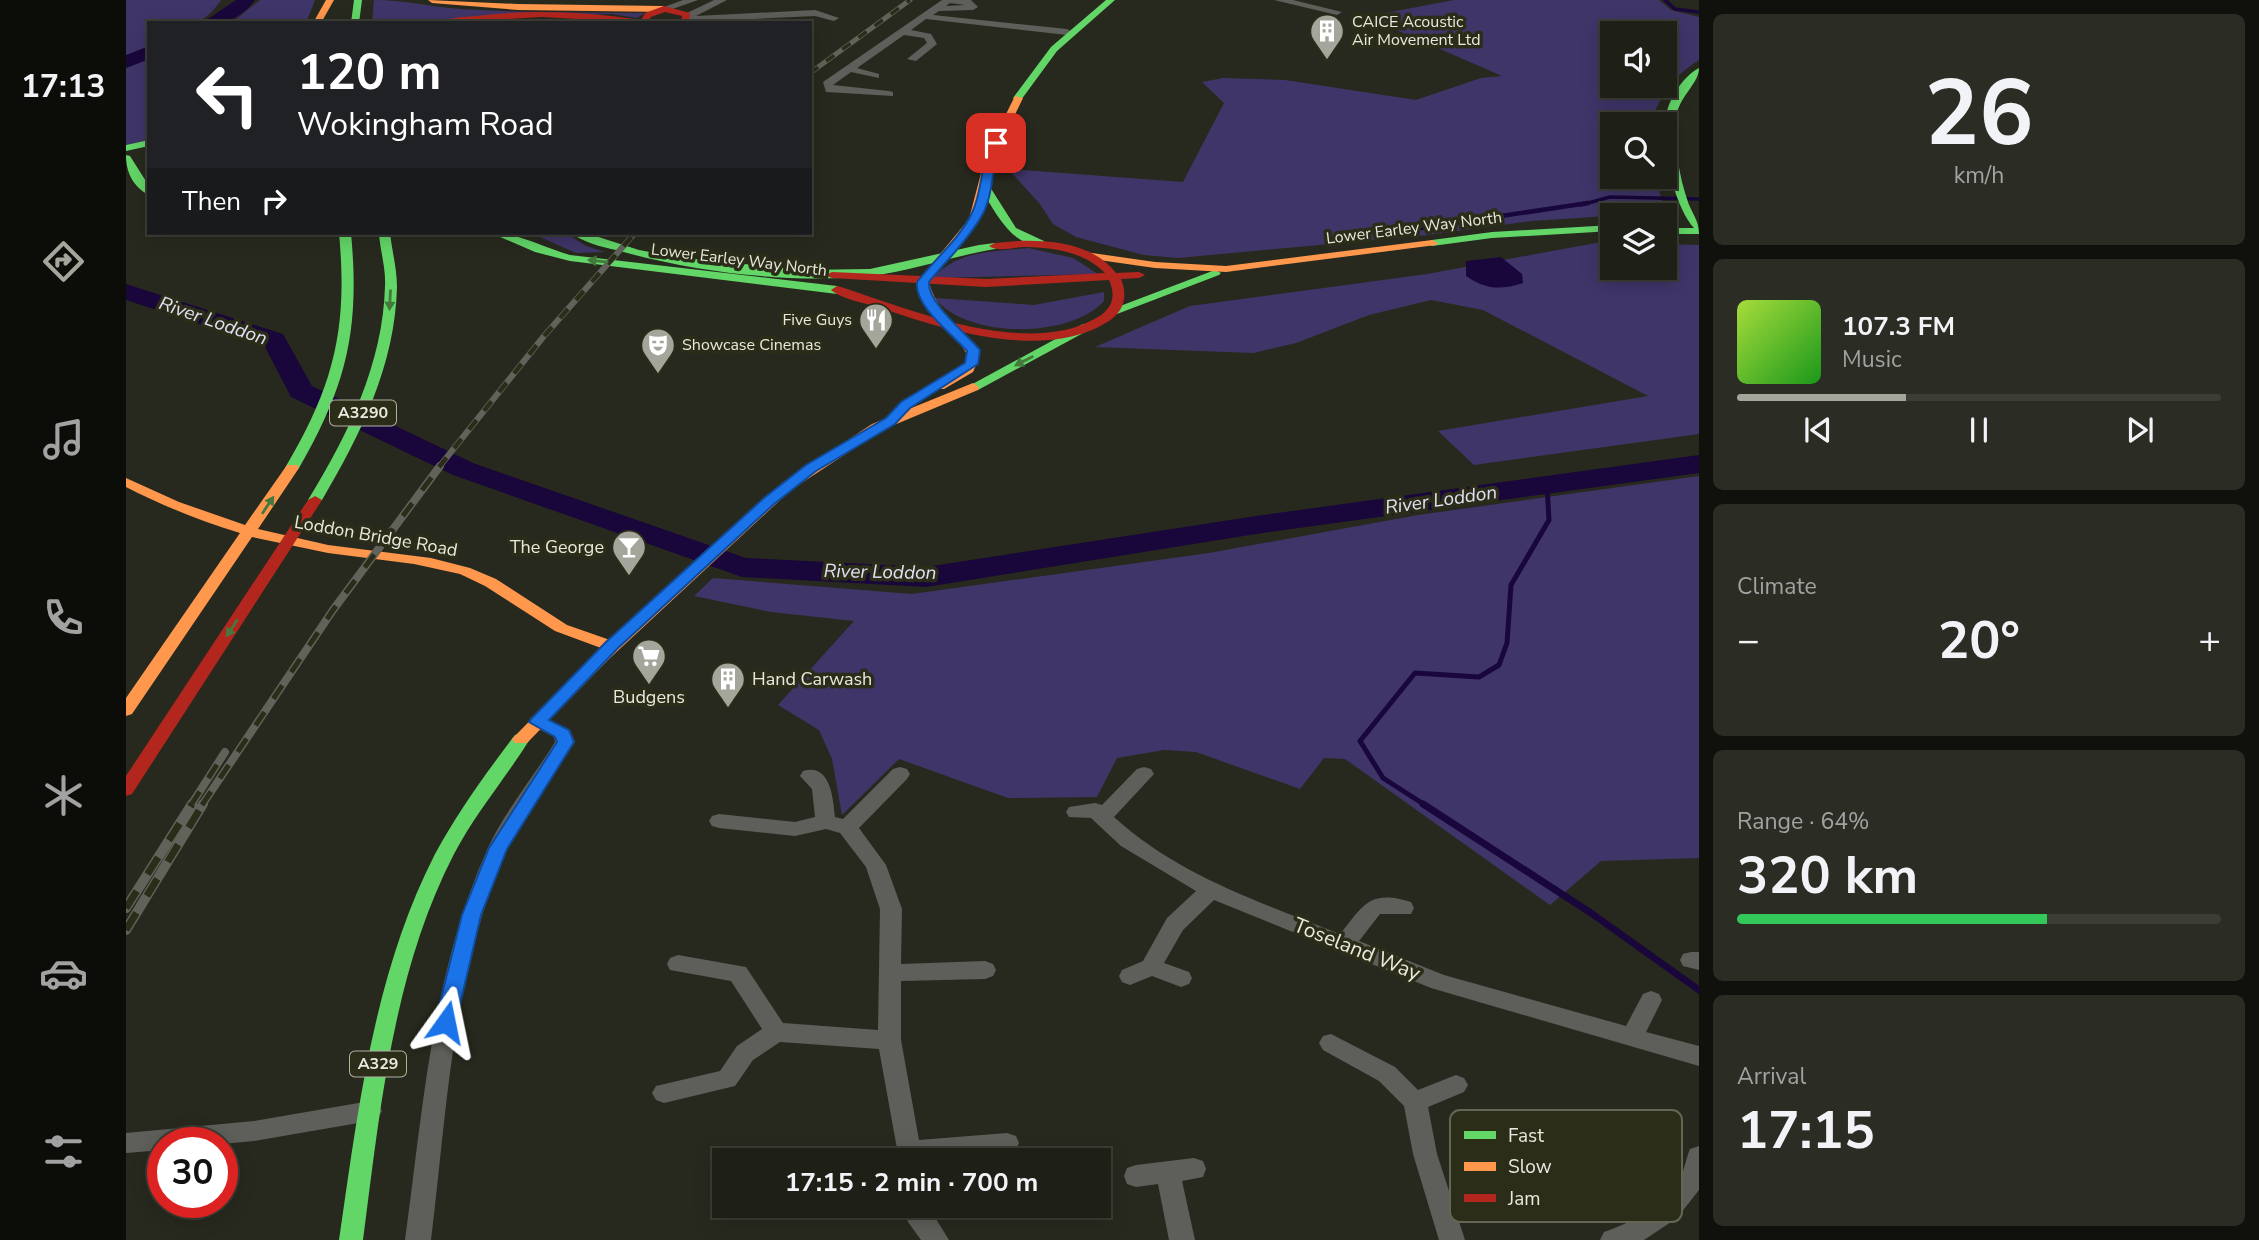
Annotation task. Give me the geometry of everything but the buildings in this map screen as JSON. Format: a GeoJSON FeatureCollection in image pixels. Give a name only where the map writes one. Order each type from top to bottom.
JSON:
{"type":"FeatureCollection","features":[{"type":"Feature","properties":{"kind":"main road"},"geometry":{"type":"LineString","coordinates":[[318,21],[331,0]]}},
{"type":"Feature","properties":{"kind":"main road"},"geometry":{"type":"LineString","coordinates":[[328,21],[331,0]]}},
{"type":"Feature","properties":{"kind":"main road"},"geometry":{"type":"LineString","coordinates":[[355,21],[358,0]]}},
{"type":"Feature","properties":{"kind":"main road"},"geometry":{"type":"LineString","coordinates":[[432,0],[517,7],[664,9],[687,17]]}},
{"type":"Feature","properties":{"kind":"main road"},"geometry":{"type":"LineString","coordinates":[[924,289],[944,255],[972,224],[986,189],[992,151],[1035,71],[1067,32],[1111,0]]}},
{"type":"Feature","properties":{"kind":"main road"},"geometry":{"type":"LineString","coordinates":[[644,21],[646,16],[664,9]]}},
{"type":"Feature","properties":{"kind":"main road"},"geometry":{"type":"LineString","coordinates":[[456,21],[489,16],[573,13],[607,15],[634,21]]}},
{"type":"Feature","properties":{"kind":"main road"},"geometry":{"type":"LineString","coordinates":[[1677,219],[1690,206],[1669,138],[1675,99],[1699,71]]}},
{"type":"Feature","properties":{"kind":"main road"},"geometry":{"type":"LineString","coordinates":[[126,148],[147,143]]}},
{"type":"Feature","properties":{"kind":"main road"},"geometry":{"type":"LineString","coordinates":[[147,157],[130,164],[137,182],[147,190]]}},
{"type":"Feature","properties":{"kind":"main road"},"geometry":{"type":"LineString","coordinates":[[986,189],[1012,230],[1045,245],[1085,255],[1101,263],[1117,282],[1119,301],[1114,312]]}},
{"type":"Feature","properties":{"kind":"main road","name":"Lower Earley Way North"},"geometry":{"type":"LineString","coordinates":[[522,235],[556,255],[836,290],[1117,282],[1465,238],[1600,228]]}},
{"type":"Feature","properties":{"kind":"main road","name":"A3290"},"geometry":{"type":"LineString","coordinates":[[126,710],[312,435],[333,392],[349,338],[353,308],[353,277],[345,235]]}},
{"type":"Feature","properties":{"kind":"main road","name":"A3290"},"geometry":{"type":"LineString","coordinates":[[126,790],[332,472],[373,386],[384,352],[389,312],[390,266],[384,235]]}},
{"type":"Feature","properties":{"kind":"main road"},"geometry":{"type":"LineString","coordinates":[[502,235],[556,255]]}},
{"type":"Feature","properties":{"kind":"main road","name":"Lower Earley Way North"},"geometry":{"type":"LineString","coordinates":[[581,235],[594,242],[636,253],[824,274],[924,289]]}},
{"type":"Feature","properties":{"kind":"main road","name":"Lower Earley Way North"},"geometry":{"type":"LineString","coordinates":[[824,274],[878,271],[1002,244],[1045,245]]}},
{"type":"Feature","properties":{"kind":"main road","name":"Lower Earley Way North"},"geometry":{"type":"LineString","coordinates":[[1085,255],[1199,273]]}},
{"type":"Feature","properties":{"kind":"main road","name":"Lower Earley Way North"},"geometry":{"type":"LineString","coordinates":[[1114,312],[1156,292],[1181,287],[1199,273]]}},
{"type":"Feature","properties":{"kind":"main road","name":"A329"},"geometry":{"type":"LineString","coordinates":[[890,421],[906,405],[972,364],[973,350],[924,289]]}},
{"type":"Feature","properties":{"kind":"main road","name":"Lower Earley Way North"},"geometry":{"type":"LineString","coordinates":[[836,290],[953,327]]}},
{"type":"Feature","properties":{"kind":"main road","name":"A329"},"geometry":{"type":"LineString","coordinates":[[351,1240],[370,1111],[406,947],[434,869],[461,820],[489,780],[538,722],[611,646],[742,525],[811,468],[890,421],[920,412],[1114,312]]}},
{"type":"Feature","properties":{"kind":"main road","name":"A329"},"geometry":{"type":"LineString","coordinates":[[953,327],[1016,336],[1060,334],[1083,328]]}},
{"type":"Feature","properties":{"kind":"main road","name":"Loddon Bridge Road"},"geometry":{"type":"LineString","coordinates":[[126,482],[169,505],[229,526],[313,547],[390,556],[464,571],[489,581],[568,632],[611,646]]}},
{"type":"Feature","properties":{"kind":"street"},"geometry":{"type":"LineString","coordinates":[[889,94],[830,90],[827,84],[948,0],[968,2],[972,8],[932,13]]}},
{"type":"Feature","properties":{"kind":"street"},"geometry":{"type":"LineString","coordinates":[[1279,0],[1337,12]]}},
{"type":"Feature","properties":{"kind":"street"},"geometry":{"type":"LineString","coordinates":[[687,17],[719,2]]}},
{"type":"Feature","properties":{"kind":"street"},"geometry":{"type":"LineString","coordinates":[[932,13],[1067,32]]}},
{"type":"Feature","properties":{"kind":"street"},"geometry":{"type":"LineString","coordinates":[[687,17],[783,16]]}},
{"type":"Feature","properties":{"kind":"street"},"geometry":{"type":"LineString","coordinates":[[905,32],[928,36],[932,44],[912,59]]}},
{"type":"Feature","properties":{"kind":"street"},"geometry":{"type":"LineString","coordinates":[[849,69],[875,76]]}},
{"type":"Feature","properties":{"kind":"street"},"geometry":{"type":"LineString","coordinates":[[418,1240],[446,1022],[468,927],[498,848],[565,742],[563,734],[538,722]]}},
{"type":"Feature","properties":{"kind":"street"},"geometry":{"type":"LineString","coordinates":[[719,821],[795,829],[836,824],[900,774]]}},
{"type":"Feature","properties":{"kind":"street"},"geometry":{"type":"LineString","coordinates":[[1076,812],[1095,810],[1102,817],[1144,775]]}},
{"type":"Feature","properties":{"kind":"street"},"geometry":{"type":"LineString","coordinates":[[810,776],[822,787],[836,824],[876,866],[891,909],[889,1040],[909,1148]]}},
{"type":"Feature","properties":{"kind":"street","name":"Toseland Way"},"geometry":{"type":"LineString","coordinates":[[1102,817],[1128,841],[1211,890],[1439,982],[1699,1056]]}},
{"type":"Feature","properties":{"kind":"street"},"geometry":{"type":"LineString","coordinates":[[1181,978],[1140,972],[1175,924],[1211,890]]}},
{"type":"Feature","properties":{"kind":"street"},"geometry":{"type":"LineString","coordinates":[[1345,943],[1371,900],[1403,908]]}},
{"type":"Feature","properties":{"kind":"street"},"geometry":{"type":"LineString","coordinates":[[678,964],[738,973],[776,1032]]}},
{"type":"Feature","properties":{"kind":"street"},"geometry":{"type":"LineString","coordinates":[[890,973],[985,970]]}},
{"type":"Feature","properties":{"kind":"street"},"geometry":{"type":"LineString","coordinates":[[1632,1037],[1651,1000]]}},
{"type":"Feature","properties":{"kind":"street"},"geometry":{"type":"LineString","coordinates":[[664,1093],[727,1079],[745,1053],[776,1032],[889,1040]]}},
{"type":"Feature","properties":{"kind":"street"},"geometry":{"type":"LineString","coordinates":[[1331,1043],[1387,1074],[1415,1102],[1425,1154],[1451,1240]]}},
{"type":"Feature","properties":{"kind":"street"},"geometry":{"type":"LineString","coordinates":[[1415,1102],[1456,1085]]}},
{"type":"Feature","properties":{"kind":"street"},"geometry":{"type":"LineString","coordinates":[[126,1143],[254,1131],[370,1111]]}},
{"type":"Feature","properties":{"kind":"street"},"geometry":{"type":"LineString","coordinates":[[967,1148],[1007,1143]]}},
{"type":"Feature","properties":{"kind":"street"},"geometry":{"type":"LineString","coordinates":[[1682,1196],[1698,1166]]}},
{"type":"Feature","properties":{"kind":"street"},"geometry":{"type":"LineString","coordinates":[[1136,1175],[1194,1169]]}},
{"type":"Feature","properties":{"kind":"street"},"geometry":{"type":"LineString","coordinates":[[1168,1172],[1182,1240]]}},
{"type":"Feature","properties":{"kind":"street"},"geometry":{"type":"LineString","coordinates":[[921,1218],[936,1240]]}},
{"type":"Feature","properties":{"kind":"street"},"geometry":{"type":"LineString","coordinates":[[1613,1240],[1637,1233],[1652,1222]]}},
{"type":"Feature","properties":{"kind":"shaded area"},"geometry":{"type":"Polygon","coordinates":[[[126,0],[221,0],[206,17],[198,21],[147,21],[147,47],[126,56],[126,0]]]}},
{"type":"Feature","properties":{"kind":"shaded area"},"geometry":{"type":"Polygon","coordinates":[[[260,0],[315,0],[307,21],[234,21],[260,0]]]}},
{"type":"Feature","properties":{"kind":"shaded area"},"geometry":{"type":"Polygon","coordinates":[[[374,0],[484,10],[645,13],[637,18],[612,14],[372,21],[374,0]]]}},
{"type":"Feature","properties":{"kind":"shaded area"},"geometry":{"type":"Polygon","coordinates":[[[1454,0],[1659,0],[1671,10],[1699,17],[1699,60],[1677,79],[1677,21],[1600,21],[1600,98],[1662,98],[1655,112],[1600,112],[1600,189],[1659,189],[1663,203],[1600,203],[1600,217],[1531,221],[1428,235],[1178,258],[1144,255],[1076,237],[1053,224],[1040,204],[1008,169],[1183,182],[1224,103],[1202,82],[1223,78],[1285,80],[1416,100],[1481,78],[1502,76],[1394,29],[1359,18],[1454,0]]]}},
{"type":"Feature","properties":{"kind":"shaded area"},"geometry":{"type":"Polygon","coordinates":[[[147,60],[147,140],[126,145],[126,68],[147,60]]]}},
{"type":"Feature","properties":{"kind":"shaded area"},"geometry":{"type":"Polygon","coordinates":[[[536,235],[569,235],[586,246],[605,252],[576,253],[536,235]]]}},
{"type":"Feature","properties":{"kind":"shaded area"},"geometry":{"type":"Polygon","coordinates":[[[1600,243],[1600,280],[1677,280],[1677,244],[1699,245],[1699,434],[1474,465],[1438,431],[1648,396],[1483,310],[1431,300],[1369,315],[1296,343],[1253,353],[1095,347],[1190,306],[1427,274],[1600,243]]]}},
{"type":"Feature","properties":{"kind":"shaded area"},"geometry":{"type":"Polygon","coordinates":[[[1028,248],[1073,258],[1098,274],[933,278],[953,262],[965,257],[1028,248]]]}},
{"type":"Feature","properties":{"kind":"shaded area"},"geometry":{"type":"Polygon","coordinates":[[[1501,257],[1522,274],[1523,283],[1494,287],[1480,284],[1466,276],[1466,261],[1501,257]]]}},
{"type":"Feature","properties":{"kind":"shaded area"},"geometry":{"type":"Polygon","coordinates":[[[1104,292],[1104,301],[1088,313],[1068,322],[1044,328],[1018,329],[993,327],[970,321],[950,311],[935,298],[1034,305],[1104,292]]]}},
{"type":"Feature","properties":{"kind":"shaded area"},"geometry":{"type":"Polygon","coordinates":[[[1699,476],[1699,858],[1601,861],[1550,905],[1345,759],[1324,758],[1300,789],[1196,752],[1164,750],[1117,758],[1097,797],[1008,798],[899,759],[842,815],[832,759],[819,730],[778,705],[854,621],[771,612],[694,596],[713,578],[912,594],[1209,553],[1418,515],[1699,476]]]}},
{"type":"Feature","properties":{"kind":"waterway","name":"River Loddon"},"geometry":{"type":"LineString","coordinates":[[215,21],[237,10],[246,0]]}},
{"type":"Feature","properties":{"kind":"waterway"},"geometry":{"type":"LineString","coordinates":[[1665,0],[1675,9],[1699,12]]}},
{"type":"Feature","properties":{"kind":"waterway","name":"River Loddon"},"geometry":{"type":"LineString","coordinates":[[126,62],[147,53]]}},
{"type":"Feature","properties":{"kind":"waterway"},"geometry":{"type":"LineString","coordinates":[[1581,205],[1610,197],[1699,199]]}},
{"type":"Feature","properties":{"kind":"waterway"},"geometry":{"type":"LineString","coordinates":[[1408,230],[1588,203]]}},
{"type":"Feature","properties":{"kind":"waterway","name":"River Loddon"},"geometry":{"type":"LineString","coordinates":[[126,292],[274,340],[301,391],[463,469],[742,567],[926,577],[1256,525],[1699,464]]}},
{"type":"Feature","properties":{"kind":"waterway"},"geometry":{"type":"LineString","coordinates":[[1425,805],[1383,778],[1360,741],[1415,673],[1479,677],[1499,665],[1507,643],[1511,585],[1549,520],[1547,485]]}},
{"type":"Feature","properties":{"kind":"waterway"},"geometry":{"type":"LineString","coordinates":[[1423,804],[1591,913],[1699,990]]}},
{"type":"Feature","properties":{"kind":"railway"},"geometry":{"type":"LineString","coordinates":[[812,72],[910,0]]}},
{"type":"Feature","properties":{"kind":"railway"},"geometry":{"type":"LineString","coordinates":[[439,467],[544,336],[633,235]]}},
{"type":"Feature","properties":{"kind":"railway"},"geometry":{"type":"LineString","coordinates":[[202,805],[333,610],[440,466]]}},
{"type":"Feature","properties":{"kind":"railway"},"geometry":{"type":"LineString","coordinates":[[191,805],[225,752]]}},
{"type":"Feature","properties":{"kind":"railway"},"geometry":{"type":"LineString","coordinates":[[126,908],[192,804]]}},
{"type":"Feature","properties":{"kind":"railway"},"geometry":{"type":"LineString","coordinates":[[126,930],[203,804]]}},
{"type":"Feature","properties":{"kind":"traffic: fast"},"geometry":{"type":"LineString","coordinates":[[355,21],[358,0]]}},
{"type":"Feature","properties":{"kind":"traffic: fast"},"geometry":{"type":"LineString","coordinates":[[1018,98],[1054,49],[1111,0]]}},
{"type":"Feature","properties":{"kind":"traffic: fast"},"geometry":{"type":"LineString","coordinates":[[1699,71],[1678,96],[1670,118],[1680,195],[1685,208],[1699,227]]}},
{"type":"Feature","properties":{"kind":"traffic: fast"},"geometry":{"type":"LineString","coordinates":[[126,148],[147,143]]}},
{"type":"Feature","properties":{"kind":"traffic: fast"},"geometry":{"type":"LineString","coordinates":[[126,158],[139,183],[147,190]]}},
{"type":"Feature","properties":{"kind":"traffic: fast"},"geometry":{"type":"LineString","coordinates":[[986,189],[1012,230],[1040,243]]}},
{"type":"Feature","properties":{"kind":"traffic: fast"},"geometry":{"type":"LineString","coordinates":[[1432,243],[1492,235],[1600,229]]}},
{"type":"Feature","properties":{"kind":"traffic: fast"},"geometry":{"type":"LineString","coordinates":[[1677,231],[1699,231]]}},
{"type":"Feature","properties":{"kind":"traffic: fast"},"geometry":{"type":"LineString","coordinates":[[292,468],[323,410],[342,355],[349,298],[345,235]]}},
{"type":"Feature","properties":{"kind":"traffic: fast"},"geometry":{"type":"LineString","coordinates":[[315,500],[357,424],[377,371],[389,315],[391,286],[384,235]]}},
{"type":"Feature","properties":{"kind":"traffic: fast"},"geometry":{"type":"LineString","coordinates":[[502,235],[539,250],[570,258],[837,290]]}},
{"type":"Feature","properties":{"kind":"traffic: fast"},"geometry":{"type":"LineString","coordinates":[[582,235],[603,244],[677,261],[804,274],[870,272],[995,246]]}},
{"type":"Feature","properties":{"kind":"traffic: fast"},"geometry":{"type":"LineString","coordinates":[[1113,311],[1215,273]]}},
{"type":"Feature","properties":{"kind":"traffic: fast"},"geometry":{"type":"LineString","coordinates":[[973,387],[1083,328]]}},
{"type":"Feature","properties":{"kind":"traffic: fast"},"geometry":{"type":"LineString","coordinates":[[351,1240],[382,1039],[398,976],[418,915],[444,855],[478,797],[521,739]]}},
{"type":"Feature","properties":{"kind":"traffic: slow"},"geometry":{"type":"LineString","coordinates":[[318,21],[330,0]]}},
{"type":"Feature","properties":{"kind":"traffic: slow"},"geometry":{"type":"LineString","coordinates":[[432,0],[518,7],[663,9]]}},
{"type":"Feature","properties":{"kind":"traffic: slow"},"geometry":{"type":"LineString","coordinates":[[939,386],[968,369],[974,356],[961,337],[937,312],[923,282],[974,220],[991,154],[1018,98]]}},
{"type":"Feature","properties":{"kind":"traffic: slow"},"geometry":{"type":"LineString","coordinates":[[1085,255],[1155,265],[1226,269],[1432,243]]}},
{"type":"Feature","properties":{"kind":"traffic: slow"},"geometry":{"type":"LineString","coordinates":[[521,739],[604,654],[786,487],[877,427],[973,387]]}},
{"type":"Feature","properties":{"kind":"traffic: slow"},"geometry":{"type":"LineString","coordinates":[[126,710],[292,468]]}},
{"type":"Feature","properties":{"kind":"traffic: slow"},"geometry":{"type":"LineString","coordinates":[[126,482],[199,515],[275,538],[328,549],[431,562],[465,571],[490,582],[561,628],[611,646]]}},
{"type":"Feature","properties":{"kind":"traffic: jam"},"geometry":{"type":"LineString","coordinates":[[645,21],[648,15],[664,9],[687,15],[686,21]]}},
{"type":"Feature","properties":{"kind":"traffic: jam"},"geometry":{"type":"LineString","coordinates":[[456,21],[542,14],[628,21]]}},
{"type":"Feature","properties":{"kind":"traffic: jam"},"geometry":{"type":"LineString","coordinates":[[837,290],[946,325],[1003,335],[1031,336],[1073,331],[1102,320],[1118,303],[1115,279],[1104,265],[1089,256],[1066,248],[1043,245],[995,246]]}},
{"type":"Feature","properties":{"kind":"traffic: jam"},"geometry":{"type":"LineString","coordinates":[[832,275],[986,283],[1139,275]]}},
{"type":"Feature","properties":{"kind":"traffic: jam"},"geometry":{"type":"LineString","coordinates":[[126,790],[315,500]]}},
{"type":"Feature","properties":{"kind":"place","name":"CAICE Acoustic Air Movement Ltd"},"geometry":{"type":"Point","coordinates":[1327,61]}},
{"type":"Feature","properties":{"kind":"place","name":"Five Guys"},"geometry":{"type":"Point","coordinates":[876,350]}},
{"type":"Feature","properties":{"kind":"place","name":"Showcase Cinemas"},"geometry":{"type":"Point","coordinates":[658,375]}},
{"type":"Feature","properties":{"kind":"place","name":"The George"},"geometry":{"type":"Point","coordinates":[629,577]}},
{"type":"Feature","properties":{"kind":"place","name":"Budgens"},"geometry":{"type":"Point","coordinates":[649,686]}},
{"type":"Feature","properties":{"kind":"place","name":"Hand Carwash"},"geometry":{"type":"Point","coordinates":[728,709]}},
{"type":"Feature","properties":{"kind":"route"},"geometry":{"type":"LineString","coordinates":[[446,1022],[458,961],[472,915],[498,848],[536,784],[561,753],[565,742],[563,734],[538,722],[611,646],[769,501],[811,468],[890,421],[906,405],[960,374],[972,364],[973,350],[929,302],[922,289],[927,274],[969,229],[976,216],[986,189],[989,157],[996,143]]}}]}
